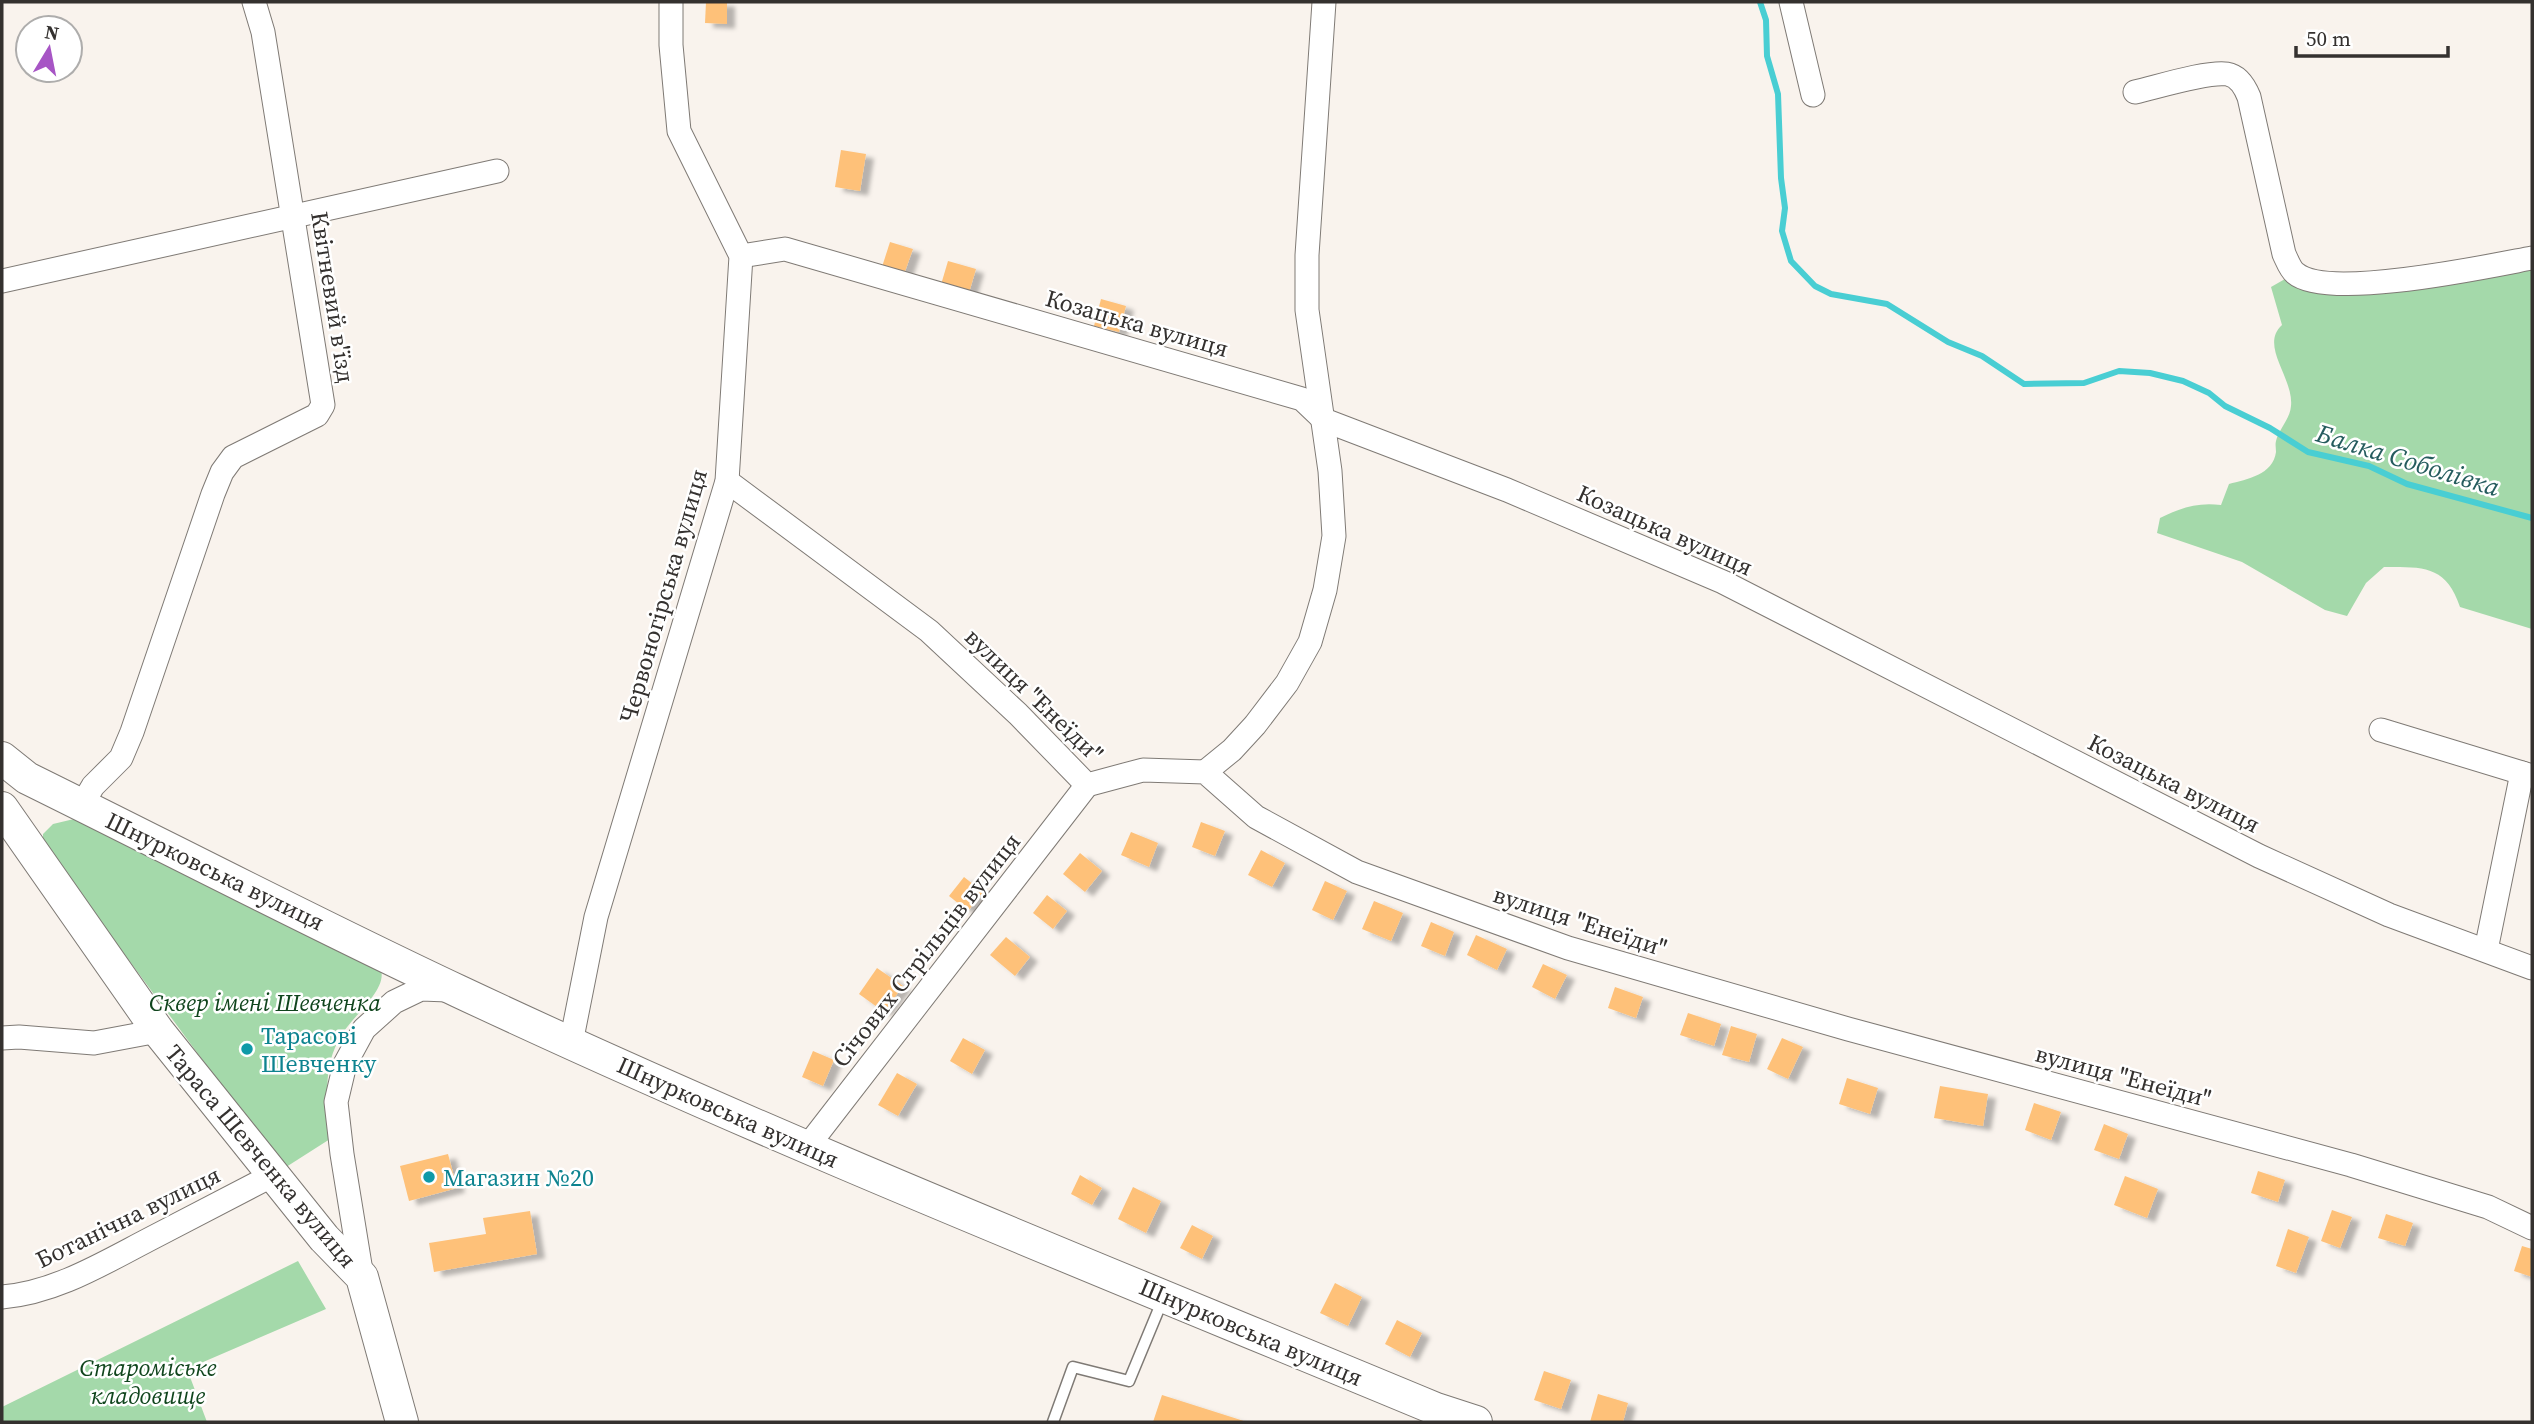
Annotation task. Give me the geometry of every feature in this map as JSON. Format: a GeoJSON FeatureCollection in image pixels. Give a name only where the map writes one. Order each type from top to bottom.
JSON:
{"type":"FeatureCollection","features":[{"type":"Feature","properties":{"kind":"street","name":"Квітневий в'їзд"},"geometry":{"type":"LineString","coordinates":[[90,809],[86,798],[93,786],[121,758],[132,732],[222,472],[233,457],[317,415],[323,405],[263,32],[254,2]]}},
{"type":"Feature","properties":{"kind":"street","name":"Червоногірська вулиця"},"geometry":{"type":"LineString","coordinates":[[571,1043],[596,917],[727,481],[741,256],[679,131],[671,45],[671,2]]}},
{"type":"Feature","properties":{"kind":"street"},"geometry":{"type":"LineString","coordinates":[[1205,772],[1232,750],[1255,725],[1287,683],[1310,642],[1325,590],[1334,536],[1324,419],[1307,310],[1307,255],[1324,2]]}},
{"type":"Feature","properties":{"kind":"street"},"geometry":{"type":"LineString","coordinates":[[1790,2],[1813,95]]}},
{"type":"Feature","properties":{"kind":"street"},"geometry":{"type":"LineString","coordinates":[[2135,92],[2228,74],[2244,84],[2284,254],[2295,273],[2320,283],[2384,282],[2429,278],[2532,258]]}},
{"type":"Feature","properties":{"kind":"street"},"geometry":{"type":"LineString","coordinates":[[2,281],[496,171]]}},
{"type":"Feature","properties":{"kind":"street","name":"Козацька вулиця"},"geometry":{"type":"LineString","coordinates":[[741,256],[785,249],[1302,398],[1324,419],[1507,490],[1723,582],[2259,856],[2389,915],[2532,968]]}},
{"type":"Feature","properties":{"kind":"street","name":"вулиця \"Енеїди\""},"geometry":{"type":"LineString","coordinates":[[727,481],[929,631],[1018,714],[1087,785],[1143,769],[1205,772],[1256,817],[1357,872],[1568,948],[1847,1029],[2351,1165],[2488,1207],[2532,1228]]}},
{"type":"Feature","properties":{"kind":"street"},"geometry":{"type":"LineString","coordinates":[[2381,730],[2527,774],[2486,950]]}},
{"type":"Feature","properties":{"kind":"street","name":"Шнурковська вулиця"},"geometry":{"type":"LineString","coordinates":[[2,758],[27,778],[456,990],[571,1043],[807,1147],[1164,1296],[1439,1416],[1476,1422]]}},
{"type":"Feature","properties":{"kind":"street","name":"Січових Стрільців вулиця"},"geometry":{"type":"LineString","coordinates":[[807,1147],[1087,785]]}},
{"type":"Feature","properties":{"kind":"street","name":"Тараса Шевченка вулиця"},"geometry":{"type":"LineString","coordinates":[[2,808],[158,1031],[324,1238],[362,1277],[402,1422]]}},
{"type":"Feature","properties":{"kind":"street"},"geometry":{"type":"LineString","coordinates":[[362,1277],[336,1102],[345,1064],[364,1029],[394,1002],[421,989],[456,990]]}},
{"type":"Feature","properties":{"kind":"street"},"geometry":{"type":"LineString","coordinates":[[2,1038],[94,1043],[158,1031]]}},
{"type":"Feature","properties":{"kind":"street","name":"Ботанічна вулиця"},"geometry":{"type":"LineString","coordinates":[[2,1297],[51,1286],[88,1271],[273,1175]]}},
{"type":"Feature","properties":{"kind":"lane"},"geometry":{"type":"LineString","coordinates":[[1053,1422],[1073,1367],[1129,1381],[1164,1296]]}},
{"type":"Feature","properties":{"kind":"green space"},"geometry":{"type":"Polygon","coordinates":[[[2532,265],[2532,629],[2460,607],[2448,583],[2440,576],[2431,571],[2410,567],[2384,567],[2366,583],[2347,616],[2325,610],[2242,562],[2157,533],[2160,518],[2189,507],[2221,505],[2229,484],[2258,475],[2274,460],[2279,432],[2289,415],[2291,395],[2274,343],[2276,333],[2282,325],[2271,287],[2285,279],[2532,265]]]}},
{"type":"Feature","properties":{"kind":"green space","name":"Сквер імені Шевченка"},"geometry":{"type":"Polygon","coordinates":[[[74,819],[90,822],[381,970],[379,986],[343,1033],[331,1060],[328,1072],[330,1139],[283,1169],[43,844],[43,834],[53,824],[74,819]]]}},
{"type":"Feature","properties":{"kind":"green space","name":"Староміське кладовище"},"geometry":{"type":"Polygon","coordinates":[[[298,1261],[326,1309],[187,1369],[207,1422],[2,1422],[2,1407],[298,1261]]]}},
{"type":"Feature","properties":{"kind":"building"},"geometry":{"type":"Polygon","coordinates":[[[706,2],[727,2],[727,24],[705,23],[706,2]]]}},
{"type":"Feature","properties":{"kind":"building"},"geometry":{"type":"Polygon","coordinates":[[[841,150],[866,154],[860,191],[835,187],[841,150]]]}},
{"type":"Feature","properties":{"kind":"building"},"geometry":{"type":"Polygon","coordinates":[[[890,242],[913,249],[903,277],[881,270],[890,242]]]}},
{"type":"Feature","properties":{"kind":"building"},"geometry":{"type":"Polygon","coordinates":[[[948,261],[976,269],[968,296],[940,288],[948,261]]]}},
{"type":"Feature","properties":{"kind":"building"},"geometry":{"type":"Polygon","coordinates":[[[1101,299],[1126,306],[1119,332],[1094,326],[1101,299]]]}},
{"type":"Feature","properties":{"kind":"building"},"geometry":{"type":"Polygon","coordinates":[[[1201,822],[1225,831],[1215,856],[1192,847],[1201,822]]]}},
{"type":"Feature","properties":{"kind":"building"},"geometry":{"type":"Polygon","coordinates":[[[1131,832],[1158,843],[1149,867],[1121,855],[1131,832]]]}},
{"type":"Feature","properties":{"kind":"building"},"geometry":{"type":"Polygon","coordinates":[[[1261,850],[1285,863],[1272,887],[1248,875],[1261,850]]]}},
{"type":"Feature","properties":{"kind":"building"},"geometry":{"type":"Polygon","coordinates":[[[1080,853],[1102,871],[1085,892],[1063,874],[1080,853]]]}},
{"type":"Feature","properties":{"kind":"building"},"geometry":{"type":"Polygon","coordinates":[[[964,877],[983,892],[968,911],[949,896],[964,877]]]}},
{"type":"Feature","properties":{"kind":"building"},"geometry":{"type":"Polygon","coordinates":[[[1325,881],[1347,891],[1333,920],[1312,910],[1325,881]]]}},
{"type":"Feature","properties":{"kind":"building"},"geometry":{"type":"Polygon","coordinates":[[[1047,895],[1067,911],[1053,929],[1033,913],[1047,895]]]}},
{"type":"Feature","properties":{"kind":"building"},"geometry":{"type":"Polygon","coordinates":[[[1374,901],[1403,913],[1391,941],[1362,929],[1374,901]]]}},
{"type":"Feature","properties":{"kind":"building"},"geometry":{"type":"Polygon","coordinates":[[[1431,922],[1454,932],[1445,956],[1421,946],[1431,922]]]}},
{"type":"Feature","properties":{"kind":"building"},"geometry":{"type":"Polygon","coordinates":[[[1476,935],[1507,949],[1497,970],[1467,955],[1476,935]]]}},
{"type":"Feature","properties":{"kind":"building"},"geometry":{"type":"Polygon","coordinates":[[[1006,937],[1030,957],[1015,976],[990,955],[1006,937]]]}},
{"type":"Feature","properties":{"kind":"building"},"geometry":{"type":"Polygon","coordinates":[[[1543,964],[1567,975],[1555,999],[1532,987],[1543,964]]]}},
{"type":"Feature","properties":{"kind":"building"},"geometry":{"type":"Polygon","coordinates":[[[877,968],[903,986],[884,1012],[859,994],[877,968]]]}},
{"type":"Feature","properties":{"kind":"building"},"geometry":{"type":"Polygon","coordinates":[[[1615,987],[1643,997],[1636,1018],[1608,1008],[1615,987]]]}},
{"type":"Feature","properties":{"kind":"building"},"geometry":{"type":"Polygon","coordinates":[[[1688,1013],[1721,1024],[1714,1046],[1680,1035],[1688,1013]]]}},
{"type":"Feature","properties":{"kind":"building"},"geometry":{"type":"Polygon","coordinates":[[[1731,1026],[1757,1034],[1749,1062],[1722,1055],[1731,1026]]]}},
{"type":"Feature","properties":{"kind":"building"},"geometry":{"type":"Polygon","coordinates":[[[963,1038],[985,1050],[972,1074],[950,1061],[963,1038]]]}},
{"type":"Feature","properties":{"kind":"building"},"geometry":{"type":"Polygon","coordinates":[[[1782,1038],[1803,1047],[1788,1079],[1767,1069],[1782,1038]]]}},
{"type":"Feature","properties":{"kind":"building"},"geometry":{"type":"Polygon","coordinates":[[[813,1051],[834,1060],[823,1086],[802,1077],[813,1051]]]}},
{"type":"Feature","properties":{"kind":"building"},"geometry":{"type":"Polygon","coordinates":[[[897,1073],[917,1084],[898,1116],[878,1105],[897,1073]]]}},
{"type":"Feature","properties":{"kind":"building"},"geometry":{"type":"Polygon","coordinates":[[[1847,1078],[1878,1088],[1870,1114],[1839,1104],[1847,1078]]]}},
{"type":"Feature","properties":{"kind":"building"},"geometry":{"type":"Polygon","coordinates":[[[1940,1086],[1988,1094],[1983,1126],[1934,1118],[1940,1086]]]}},
{"type":"Feature","properties":{"kind":"building"},"geometry":{"type":"Polygon","coordinates":[[[2034,1103],[2061,1112],[2051,1140],[2025,1130],[2034,1103]]]}},
{"type":"Feature","properties":{"kind":"building"},"geometry":{"type":"Polygon","coordinates":[[[2104,1124],[2128,1134],[2119,1159],[2094,1150],[2104,1124]]]}},
{"type":"Feature","properties":{"kind":"building","name":"Магазин №20"},"geometry":{"type":"Polygon","coordinates":[[[448,1154],[457,1188],[409,1201],[400,1166],[448,1154]]]}},
{"type":"Feature","properties":{"kind":"building"},"geometry":{"type":"Polygon","coordinates":[[[2258,1171],[2285,1180],[2278,1202],[2251,1193],[2258,1171]]]}},
{"type":"Feature","properties":{"kind":"building"},"geometry":{"type":"Polygon","coordinates":[[[1080,1175],[1102,1188],[1092,1205],[1071,1194],[1080,1175]]]}},
{"type":"Feature","properties":{"kind":"building"},"geometry":{"type":"Polygon","coordinates":[[[2125,1176],[2158,1189],[2147,1218],[2114,1205],[2125,1176]]]}},
{"type":"Feature","properties":{"kind":"building"},"geometry":{"type":"Polygon","coordinates":[[[1133,1187],[1161,1201],[1146,1233],[1118,1219],[1133,1187]]]}},
{"type":"Feature","properties":{"kind":"building"},"geometry":{"type":"Polygon","coordinates":[[[2332,1210],[2352,1217],[2340,1248],[2321,1241],[2332,1210]]]}},
{"type":"Feature","properties":{"kind":"building"},"geometry":{"type":"Polygon","coordinates":[[[530,1211],[537,1254],[434,1272],[429,1243],[486,1234],[483,1218],[530,1211]]]}},
{"type":"Feature","properties":{"kind":"building"},"geometry":{"type":"Polygon","coordinates":[[[2386,1214],[2413,1223],[2405,1246],[2378,1238],[2386,1214]]]}},
{"type":"Feature","properties":{"kind":"building"},"geometry":{"type":"Polygon","coordinates":[[[1192,1225],[1213,1236],[1202,1259],[1180,1248],[1192,1225]]]}},
{"type":"Feature","properties":{"kind":"building"},"geometry":{"type":"Polygon","coordinates":[[[2288,1229],[2309,1237],[2296,1273],[2276,1266],[2288,1229]]]}},
{"type":"Feature","properties":{"kind":"building"},"geometry":{"type":"Polygon","coordinates":[[[2522,1246],[2532,1249],[2532,1277],[2514,1271],[2522,1246]]]}},
{"type":"Feature","properties":{"kind":"building"},"geometry":{"type":"Polygon","coordinates":[[[1335,1283],[1362,1297],[1348,1326],[1320,1313],[1335,1283]]]}},
{"type":"Feature","properties":{"kind":"building"},"geometry":{"type":"Polygon","coordinates":[[[1397,1320],[1422,1333],[1410,1357],[1385,1344],[1397,1320]]]}},
{"type":"Feature","properties":{"kind":"building"},"geometry":{"type":"Polygon","coordinates":[[[1544,1371],[1571,1380],[1561,1409],[1534,1400],[1544,1371]]]}},
{"type":"Feature","properties":{"kind":"building"},"geometry":{"type":"Polygon","coordinates":[[[1598,1394],[1628,1403],[1623,1422],[1590,1422],[1598,1394]]]}},
{"type":"Feature","properties":{"kind":"building"},"geometry":{"type":"Polygon","coordinates":[[[1162,1395],[1247,1422],[1153,1422],[1162,1395]]]}},
{"type":"Feature","properties":{"kind":"waterway","name":"Балка Соболівка"},"geometry":{"type":"LineString","coordinates":[[1760,2],[1766,20],[1767,56],[1778,94],[1781,178],[1785,208],[1782,231],[1791,261],[1815,286],[1831,294],[1887,304],[1948,342],[1982,356],[2024,384],[2084,383],[2119,371],[2150,373],[2183,381],[2209,393],[2225,406],[2270,428],[2308,452],[2369,466],[2407,484],[2532,518]]}},
{"type":"Feature","properties":{"kind":"place","name":"Тарасові Шевченку"},"geometry":{"type":"Point","coordinates":[247,1049]}},
{"type":"Feature","properties":{"kind":"place","name":"Магазин №20"},"geometry":{"type":"Point","coordinates":[429,1177]}}]}
